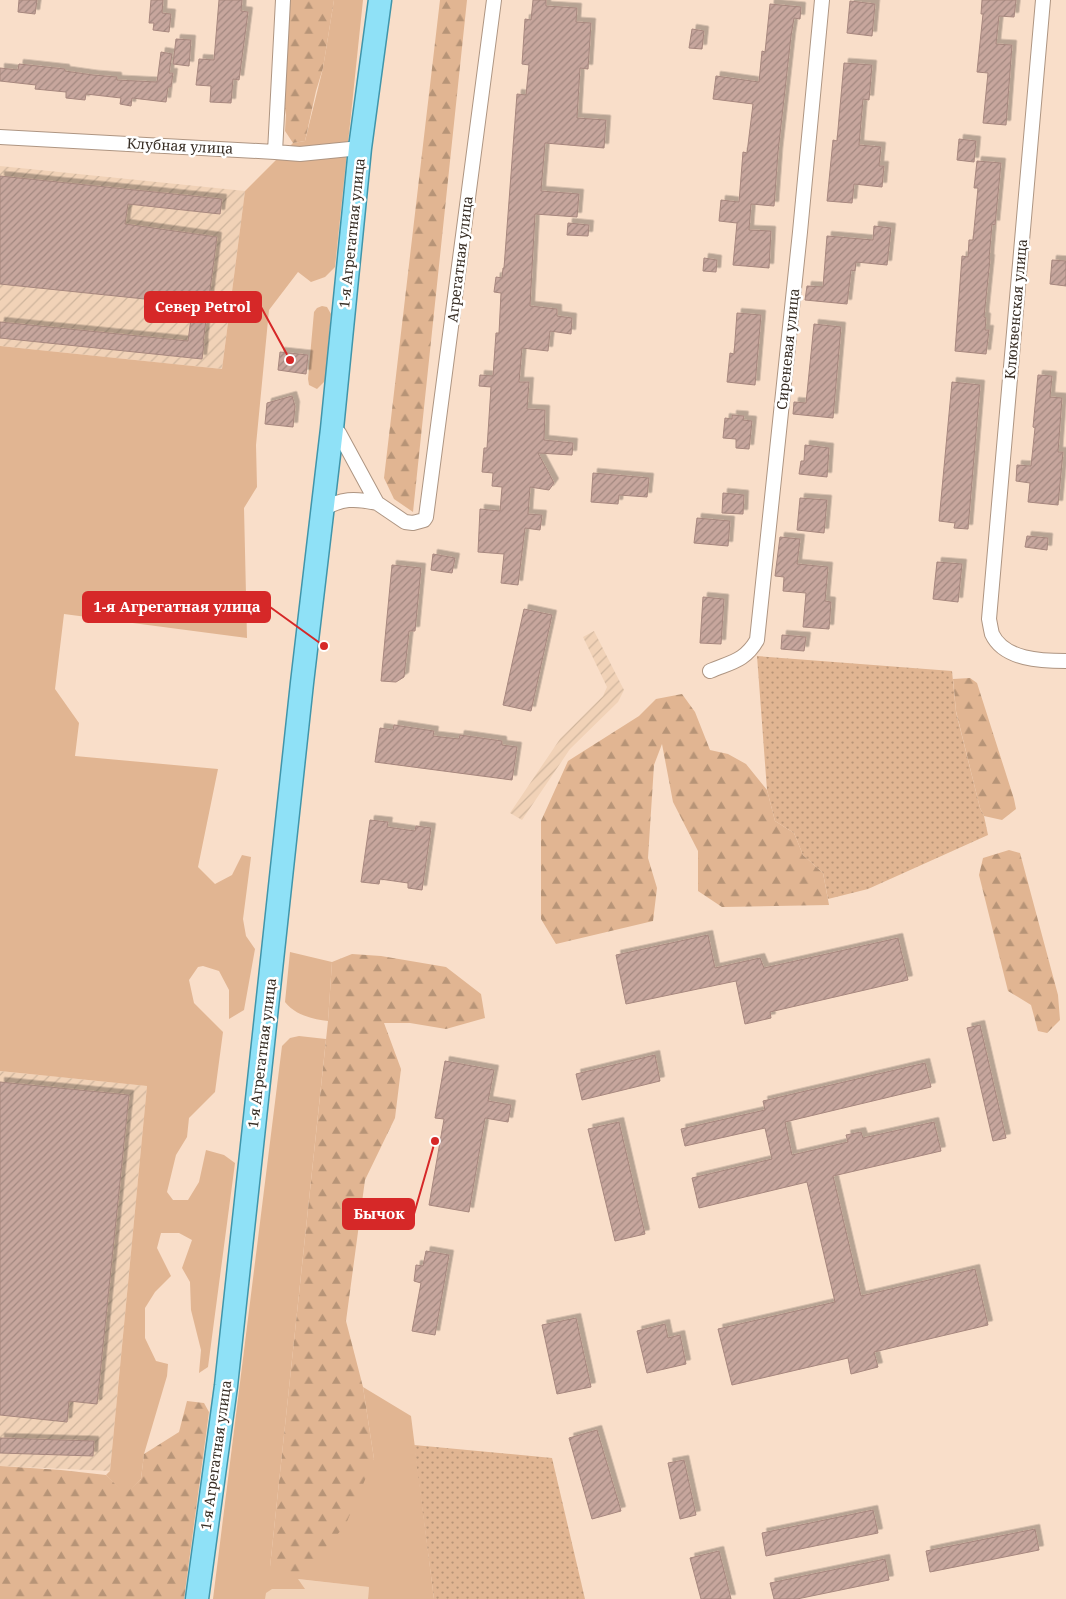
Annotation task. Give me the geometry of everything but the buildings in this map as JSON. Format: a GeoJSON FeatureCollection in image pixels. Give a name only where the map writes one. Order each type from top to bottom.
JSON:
{"type":"FeatureCollection","features":[{"type":"Feature","properties":{"kind":"main road","name":"1-я Агрегатная улица"},"geometry":{"type":"LineString","coordinates":[[197,1599],[226,1386],[253,1122],[332,429],[360,148],[380,0]]}},
{"type":"Feature","properties":{"kind":"street"},"geometry":{"type":"LineString","coordinates":[[275,152],[283,0]]}},
{"type":"Feature","properties":{"kind":"street","name":"Агрегатная улица"},"geometry":{"type":"LineString","coordinates":[[376,503],[405,522],[413,523],[424,520],[426,517],[494,0]]}},
{"type":"Feature","properties":{"kind":"street","name":"Сиреневая улица"},"geometry":{"type":"LineString","coordinates":[[710,671],[742,658],[750,651],[756,640],[800,232],[822,0]]}},
{"type":"Feature","properties":{"kind":"street","name":"Клюквенская улица"},"geometry":{"type":"LineString","coordinates":[[1043,0],[989,619],[993,635],[1001,646],[1017,656],[1066,661]]}},
{"type":"Feature","properties":{"kind":"street","name":"Клубная улица"},"geometry":{"type":"LineString","coordinates":[[0,137],[300,154],[360,148]]}},
{"type":"Feature","properties":{"kind":"street"},"geometry":{"type":"LineString","coordinates":[[332,429],[339,433],[376,503]]}},
{"type":"Feature","properties":{"kind":"street"},"geometry":{"type":"LineString","coordinates":[[322,510],[334,503],[346,500],[361,499],[376,503]]}},
{"type":"Feature","properties":{"kind":"shaded area"},"geometry":{"type":"Polygon","coordinates":[[[0,166],[245,191],[222,369],[0,346],[0,166]]]}},
{"type":"Feature","properties":{"kind":"shaded area"},"geometry":{"type":"Polygon","coordinates":[[[594,631],[624,690],[618,702],[570,749],[522,820],[510,813],[560,739],[603,696],[607,687],[583,637],[594,631]]]}},
{"type":"Feature","properties":{"kind":"shaded area"},"geometry":{"type":"Polygon","coordinates":[[[0,1071],[147,1086],[110,1471],[0,1466],[0,1071]]]}},
{"type":"Feature","properties":{"kind":"shaded area"},"geometry":{"type":"Polygon","coordinates":[[[297,1579],[369,1587],[368,1599],[213,1599],[297,1579]]]}},
{"type":"Feature","properties":{"kind":"green space"},"geometry":{"type":"Polygon","coordinates":[[[286,0],[334,0],[323,68],[305,141],[293,143],[285,131],[286,115],[282,92],[286,0]]]}},
{"type":"Feature","properties":{"kind":"green space"},"geometry":{"type":"Polygon","coordinates":[[[334,0],[363,0],[335,267],[325,277],[311,282],[298,272],[269,310],[256,445],[257,487],[244,508],[247,638],[64,614],[55,689],[79,723],[75,756],[218,769],[198,867],[215,884],[232,875],[242,855],[251,857],[243,919],[246,936],[255,949],[244,1010],[229,1019],[229,990],[219,971],[203,966],[198,967],[189,980],[194,1003],[223,1032],[215,1092],[189,1118],[187,1137],[176,1155],[167,1192],[173,1200],[188,1200],[199,1182],[206,1150],[224,1155],[235,1163],[208,1367],[199,1373],[201,1350],[191,1310],[190,1282],[182,1268],[192,1240],[179,1233],[161,1233],[157,1248],[171,1276],[155,1292],[145,1308],[145,1338],[156,1361],[168,1364],[167,1376],[144,1454],[141,1479],[125,1495],[106,1475],[110,1471],[147,1086],[0,1071],[0,346],[222,369],[245,191],[293,143],[305,141],[323,68],[334,0]]]}},
{"type":"Feature","properties":{"kind":"green space"},"geometry":{"type":"Polygon","coordinates":[[[440,0],[467,0],[413,512],[394,499],[384,478],[440,0]]]}},
{"type":"Feature","properties":{"kind":"green space"},"geometry":{"type":"Polygon","coordinates":[[[322,306],[327,307],[331,314],[325,381],[317,389],[309,385],[308,379],[314,312],[322,306]]]}},
{"type":"Feature","properties":{"kind":"green space"},"geometry":{"type":"Polygon","coordinates":[[[757,656],[952,671],[956,712],[988,835],[868,889],[828,899],[823,873],[803,855],[794,833],[775,821],[767,790],[757,656]]]}},
{"type":"Feature","properties":{"kind":"green space"},"geometry":{"type":"Polygon","coordinates":[[[970,678],[977,683],[1014,799],[1016,809],[1002,820],[984,816],[980,808],[956,711],[953,679],[970,678]]]}},
{"type":"Feature","properties":{"kind":"green space"},"geometry":{"type":"Polygon","coordinates":[[[682,694],[695,712],[710,750],[728,754],[746,764],[767,790],[775,821],[794,833],[803,855],[823,873],[829,905],[722,907],[698,891],[698,851],[673,802],[662,744],[654,765],[648,858],[657,888],[653,921],[556,944],[541,919],[541,821],[568,761],[639,716],[656,699],[682,694]]]}},
{"type":"Feature","properties":{"kind":"green space"},"geometry":{"type":"Polygon","coordinates":[[[1009,850],[1020,853],[1058,995],[1060,1020],[1047,1033],[1038,1031],[1031,1005],[1008,991],[979,875],[983,858],[1009,850]]]}},
{"type":"Feature","properties":{"kind":"green space"},"geometry":{"type":"Polygon","coordinates":[[[290,952],[332,962],[328,1021],[304,1016],[285,1002],[290,952]]]}},
{"type":"Feature","properties":{"kind":"green space"},"geometry":{"type":"Polygon","coordinates":[[[352,954],[381,956],[446,967],[481,994],[485,1018],[446,1029],[410,1023],[384,1023],[401,1069],[395,1118],[365,1180],[346,1321],[363,1387],[374,1459],[345,1526],[297,1579],[270,1567],[328,1021],[332,962],[352,954]]]}},
{"type":"Feature","properties":{"kind":"green space"},"geometry":{"type":"Polygon","coordinates":[[[299,1036],[326,1039],[270,1567],[374,1459],[363,1387],[411,1416],[434,1599],[368,1599],[369,1587],[298,1579],[305,1589],[272,1589],[266,1593],[265,1599],[213,1599],[282,1046],[290,1038],[299,1036]]]}},
{"type":"Feature","properties":{"kind":"green space"},"geometry":{"type":"Polygon","coordinates":[[[187,1401],[204,1403],[209,1412],[184,1599],[0,1599],[0,1466],[106,1475],[125,1494],[141,1479],[144,1454],[179,1432],[187,1401]]]}},
{"type":"Feature","properties":{"kind":"green space"},"geometry":{"type":"Polygon","coordinates":[[[414,1445],[552,1458],[585,1599],[434,1599],[414,1445]]]}},
{"type":"Feature","properties":{"kind":"place","name":"Север Petrol"},"geometry":{"type":"Point","coordinates":[290,360]}},
{"type":"Feature","properties":{"kind":"place","name":"1-я Агрегатная улица"},"geometry":{"type":"Point","coordinates":[324,646]}},
{"type":"Feature","properties":{"kind":"place","name":"Бычок"},"geometry":{"type":"Point","coordinates":[435,1141]}}]}
